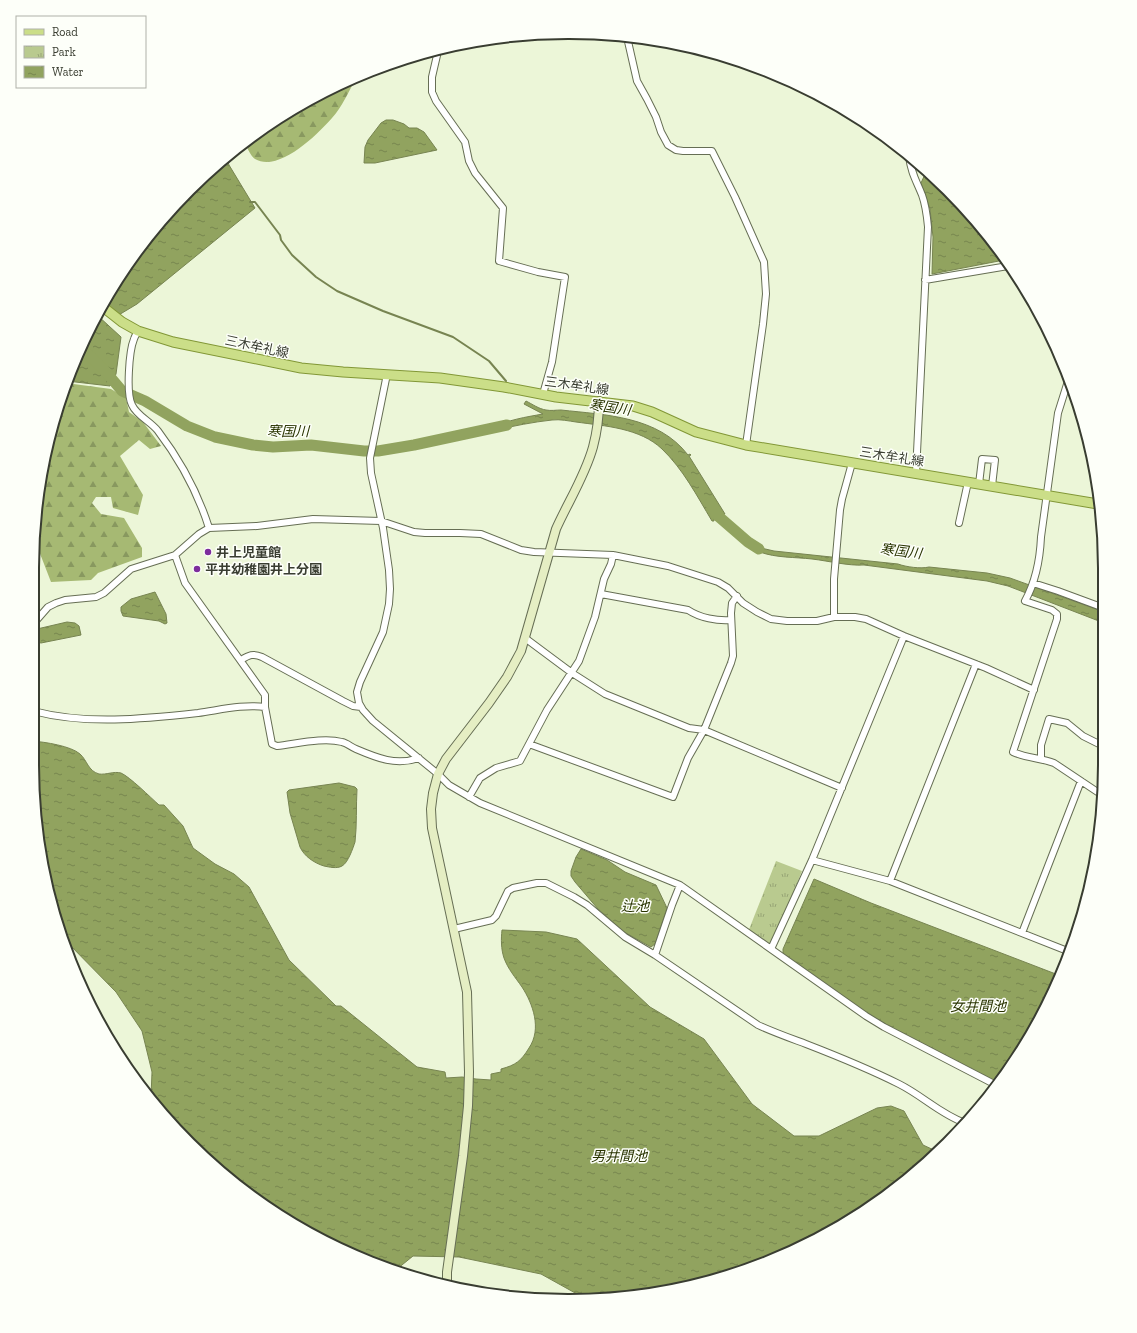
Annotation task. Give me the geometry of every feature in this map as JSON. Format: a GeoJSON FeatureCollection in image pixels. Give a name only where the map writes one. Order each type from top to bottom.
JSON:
{"type":"FeatureCollection","features":[{"type":"Feature","properties":{"kind":"main road","name":"三木牟礼線"},"geometry":{"type":"LineString","coordinates":[[107,310],[122,322],[135,329],[173,342],[301,368],[440,378],[556,397],[633,406],[652,412],[696,432],[746,445],[1093,503]]}},
{"type":"Feature","properties":{"kind":"street"},"geometry":{"type":"LineString","coordinates":[[628,43],[637,81],[656,117],[661,132],[668,145],[676,150],[683,151],[712,151],[735,197],[764,262],[766,294],[746,445]]}},
{"type":"Feature","properties":{"kind":"street"},"geometry":{"type":"LineString","coordinates":[[437,56],[432,77],[432,92],[439,106],[465,142],[469,161],[475,173],[503,208],[499,261],[538,272],[565,277],[552,362],[543,394]]}},
{"type":"Feature","properties":{"kind":"street"},"geometry":{"type":"LineString","coordinates":[[910,163],[911,172],[922,196],[926,210],[928,227],[916,473]]}},
{"type":"Feature","properties":{"kind":"street"},"geometry":{"type":"LineString","coordinates":[[925,280],[1004,267]]}},
{"type":"Feature","properties":{"kind":"street"},"geometry":{"type":"LineString","coordinates":[[135,329],[130,357],[130,400],[136,412],[154,426],[164,439],[183,470],[203,510],[209,528]]}},
{"type":"Feature","properties":{"kind":"street"},"geometry":{"type":"LineString","coordinates":[[387,374],[370,458],[371,473],[389,570],[389,604],[383,632],[360,682],[357,692],[358,703],[361,707],[373,721],[449,784],[469,797],[485,805],[680,885],[866,1016],[884,1027],[992,1083]]}},
{"type":"Feature","properties":{"kind":"street"},"geometry":{"type":"LineString","coordinates":[[1066,386],[1058,413],[1048,496],[1041,537],[1040,558],[1025,601],[1052,610],[1057,614],[1057,619],[1013,752],[1019,755],[1054,763],[1097,792]]}},
{"type":"Feature","properties":{"kind":"street"},"geometry":{"type":"LineString","coordinates":[[447,1280],[466,1135],[469,1072],[467,992],[432,828],[431,809],[433,793],[438,774],[446,760],[507,677],[521,651],[556,529],[563,512],[573,495],[593,448],[597,428],[599,401]]}},
{"type":"Feature","properties":{"kind":"street"},"geometry":{"type":"LineString","coordinates":[[979,484],[982,459],[995,460],[992,486]]}},
{"type":"Feature","properties":{"kind":"street"},"geometry":{"type":"LineString","coordinates":[[834,617],[835,568],[842,499],[852,463]]}},
{"type":"Feature","properties":{"kind":"street"},"geometry":{"type":"LineString","coordinates":[[959,523],[968,482]]}},
{"type":"Feature","properties":{"kind":"street"},"geometry":{"type":"LineString","coordinates":[[39,617],[48,607],[56,603],[65,600],[96,597],[104,594],[131,569],[174,555],[199,534],[209,528],[257,526],[312,519],[381,521],[414,532],[460,532],[481,534],[521,550],[549,553],[613,555],[668,566],[718,582],[728,588],[743,603],[757,612],[771,618],[787,622],[817,621],[834,617],[855,617],[866,619],[904,636],[976,664],[1034,690]]}},
{"type":"Feature","properties":{"kind":"street"},"geometry":{"type":"LineString","coordinates":[[174,555],[185,583],[265,695],[265,707],[272,744],[277,746],[322,740],[333,741],[342,742],[383,759],[408,762],[418,758]]}},
{"type":"Feature","properties":{"kind":"street"},"geometry":{"type":"LineString","coordinates":[[469,797],[480,778],[496,768],[520,761],[547,710],[572,674],[582,654],[595,617],[604,579],[611,564],[613,555]]}},
{"type":"Feature","properties":{"kind":"street"},"geometry":{"type":"LineString","coordinates":[[1032,583],[1098,606]]}},
{"type":"Feature","properties":{"kind":"street"},"geometry":{"type":"LineString","coordinates":[[601,594],[688,610],[694,614],[720,621],[731,620]]}},
{"type":"Feature","properties":{"kind":"street"},"geometry":{"type":"LineString","coordinates":[[529,744],[673,797],[688,758],[704,730],[731,663],[733,656],[731,620],[732,603],[737,596]]}},
{"type":"Feature","properties":{"kind":"street"},"geometry":{"type":"LineString","coordinates":[[771,949],[812,860],[904,636]]}},
{"type":"Feature","properties":{"kind":"street"},"geometry":{"type":"LineString","coordinates":[[525,638],[572,674],[605,694],[689,728],[704,730],[842,788]]}},
{"type":"Feature","properties":{"kind":"street"},"geometry":{"type":"LineString","coordinates":[[241,660],[249,655],[255,654],[353,706],[361,707]]}},
{"type":"Feature","properties":{"kind":"street"},"geometry":{"type":"LineString","coordinates":[[890,881],[976,664]]}},
{"type":"Feature","properties":{"kind":"street"},"geometry":{"type":"LineString","coordinates":[[39,712],[63,717],[105,720],[166,717],[253,705],[265,707]]}},
{"type":"Feature","properties":{"kind":"street"},"geometry":{"type":"LineString","coordinates":[[1041,759],[1041,745],[1049,718],[1067,723],[1083,736],[1098,744]]}},
{"type":"Feature","properties":{"kind":"street"},"geometry":{"type":"LineString","coordinates":[[1022,933],[1081,781]]}},
{"type":"Feature","properties":{"kind":"street"},"geometry":{"type":"LineString","coordinates":[[812,860],[890,881],[1064,950]]}},
{"type":"Feature","properties":{"kind":"street"},"geometry":{"type":"LineString","coordinates":[[454,929],[492,920],[496,916],[508,891],[513,888],[537,883],[546,883],[587,905],[625,937],[655,955],[758,1025],[839,1057],[899,1084],[914,1092],[943,1113],[960,1121]]}},
{"type":"Feature","properties":{"kind":"street"},"geometry":{"type":"LineString","coordinates":[[655,955],[680,885]]}},
{"type":"Feature","properties":{"kind":"green space"},"geometry":{"type":"Polygon","coordinates":[[[352,86],[336,114],[308,142],[297,150],[275,161],[265,162],[255,159],[247,147],[274,128],[304,110],[352,86]]]}},
{"type":"Feature","properties":{"kind":"green space"},"geometry":{"type":"Polygon","coordinates":[[[72,384],[111,389],[126,398],[129,412],[143,422],[161,446],[150,449],[139,440],[120,456],[143,495],[138,515],[113,508],[111,497],[96,497],[92,503],[101,514],[124,518],[142,548],[142,557],[98,573],[91,580],[51,582],[39,552],[40,534],[49,465],[67,398],[72,384]]]}},
{"type":"Feature","properties":{"kind":"green space"},"geometry":{"type":"Polygon","coordinates":[[[776,861],[802,871],[771,948],[748,932],[776,861]]]}},
{"type":"Feature","properties":{"kind":"water"},"geometry":{"type":"Polygon","coordinates":[[[386,120],[393,120],[404,124],[409,128],[417,128],[424,132],[437,150],[375,163],[364,163],[365,147],[368,140],[381,123],[386,120]]]}},
{"type":"Feature","properties":{"kind":"water"},"geometry":{"type":"Polygon","coordinates":[[[228,163],[255,208],[137,304],[117,316],[108,308],[128,274],[148,246],[170,219],[194,194],[228,163]]]}},
{"type":"Feature","properties":{"kind":"water"},"geometry":{"type":"Polygon","coordinates":[[[924,176],[967,219],[1000,261],[932,274],[933,237],[930,209],[921,183],[924,176]]]}},
{"type":"Feature","properties":{"kind":"water"},"geometry":{"type":"Polygon","coordinates":[[[102,319],[121,337],[116,374],[110,386],[73,382],[79,366],[102,319]]]}},
{"type":"Feature","properties":{"kind":"water"},"geometry":{"type":"Polygon","coordinates":[[[526,401],[538,408],[546,410],[561,410],[613,416],[646,425],[662,432],[676,442],[688,455],[691,455],[689,456],[725,514],[720,515],[712,521],[689,483],[670,457],[653,442],[633,432],[564,420],[531,423],[495,430],[492,428],[510,421],[543,414],[524,404],[526,401]]]}},
{"type":"Feature","properties":{"kind":"water"},"geometry":{"type":"Polygon","coordinates":[[[750,542],[761,548],[774,551],[898,564],[922,568],[929,567],[987,573],[1010,578],[1098,610],[1098,621],[1008,586],[987,581],[772,555],[755,550],[747,544],[750,542]]]}},
{"type":"Feature","properties":{"kind":"water"},"geometry":{"type":"Polygon","coordinates":[[[155,592],[166,614],[167,623],[165,624],[159,621],[123,616],[121,607],[131,599],[155,592]]]}},
{"type":"Feature","properties":{"kind":"water"},"geometry":{"type":"Polygon","coordinates":[[[67,622],[75,623],[79,626],[81,635],[41,643],[39,642],[39,629],[67,622]]]}},
{"type":"Feature","properties":{"kind":"water","name":"男井間池"},"geometry":{"type":"Polygon","coordinates":[[[39,742],[58,745],[76,751],[82,756],[95,773],[104,774],[116,772],[125,775],[159,805],[164,805],[183,826],[193,848],[215,864],[234,874],[249,887],[289,960],[336,1006],[341,1006],[417,1067],[445,1072],[446,1078],[462,1077],[491,1080],[491,1074],[501,1072],[501,1069],[511,1066],[521,1059],[533,1041],[535,1033],[534,1017],[530,1001],[504,958],[502,951],[502,930],[546,932],[577,939],[650,1007],[704,1039],[752,1104],[794,1136],[819,1136],[877,1108],[891,1106],[904,1111],[923,1145],[932,1149],[891,1185],[863,1205],[803,1239],[771,1254],[739,1266],[672,1284],[603,1293],[577,1294],[541,1274],[459,1257],[413,1256],[400,1267],[366,1254],[334,1239],[274,1205],[219,1163],[194,1139],[170,1114],[151,1091],[152,1072],[142,1031],[116,992],[71,946],[67,935],[49,868],[44,834],[40,799],[39,742]]]}},
{"type":"Feature","properties":{"kind":"water"},"geometry":{"type":"Polygon","coordinates":[[[339,783],[355,787],[357,789],[356,836],[353,848],[346,862],[340,867],[333,868],[324,866],[310,859],[300,847],[290,813],[287,792],[289,790],[339,783]]]}},
{"type":"Feature","properties":{"kind":"water","name":"辻池"},"geometry":{"type":"Polygon","coordinates":[[[581,849],[607,860],[625,872],[656,885],[667,908],[655,944],[651,947],[624,932],[598,909],[575,882],[571,876],[571,871],[576,857],[581,849]]]}},
{"type":"Feature","properties":{"kind":"water","name":"女井間池"},"geometry":{"type":"Polygon","coordinates":[[[814,879],[871,903],[1055,974],[1027,1029],[1009,1059],[993,1081],[886,1026],[866,1014],[783,954],[783,949],[814,879]]]}},
{"type":"Feature","properties":{"kind":"waterway"},"geometry":{"type":"LineString","coordinates":[[250,202],[255,202],[280,235],[281,240],[292,255],[316,277],[337,291],[383,311],[453,337],[489,361],[506,381]]}},
{"type":"Feature","properties":{"kind":"waterway","name":"寒国川"},"geometry":{"type":"LineString","coordinates":[[85,353],[106,372],[122,391],[145,401],[187,426],[215,437],[253,445],[273,447],[311,445],[364,451],[378,451],[414,445],[507,425]]}},
{"type":"Feature","properties":{"kind":"waterway","name":"寒国川"},"geometry":{"type":"LineString","coordinates":[[710,503],[718,516],[748,542],[759,549]]}},
{"type":"Feature","properties":{"kind":"place","name":"井上児童館"},"geometry":{"type":"Point","coordinates":[208,552]}},
{"type":"Feature","properties":{"kind":"place","name":"平井幼稚園井上分園"},"geometry":{"type":"Point","coordinates":[197,569]}}]}
